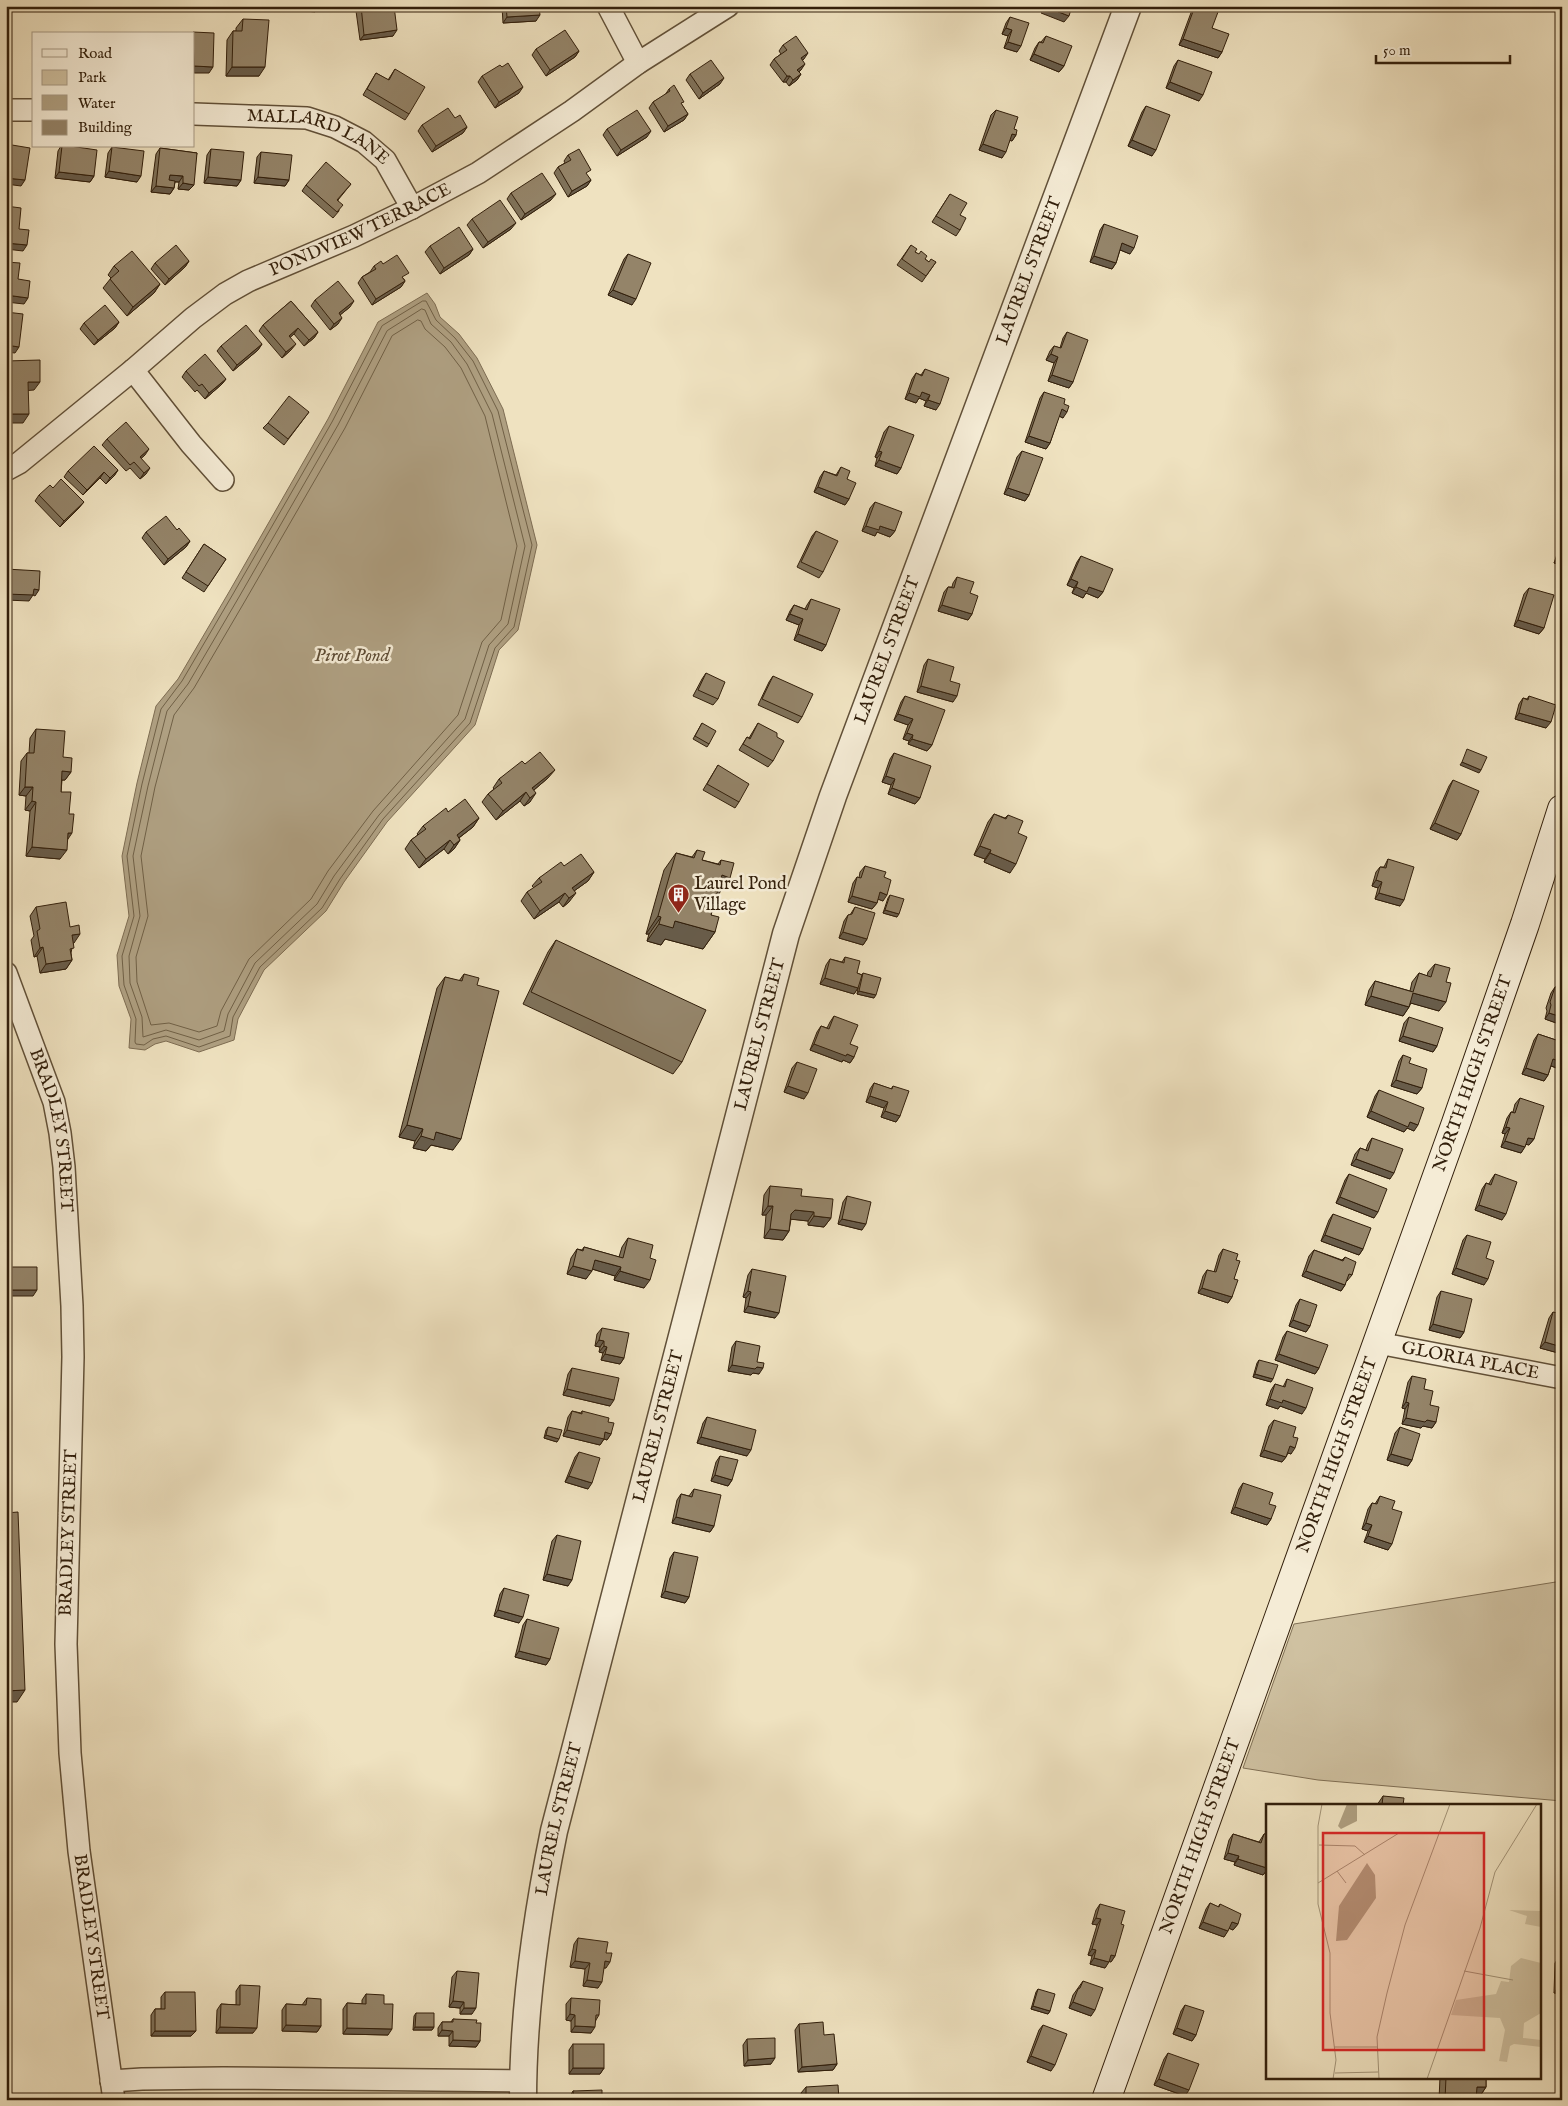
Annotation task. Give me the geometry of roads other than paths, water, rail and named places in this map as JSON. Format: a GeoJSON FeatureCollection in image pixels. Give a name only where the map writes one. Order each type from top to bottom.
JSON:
{"type":"FeatureCollection","features":[{"type":"Feature","properties":{"kind":"main road","name":"NORTH HIGH STREET"},"geometry":{"type":"LineString","coordinates":[[1106,2100],[1378,1344],[1525,924],[1562,809]]}},
{"type":"Feature","properties":{"kind":"street"},"geometry":{"type":"LineString","coordinates":[[608,6],[638,63]]}},
{"type":"Feature","properties":{"kind":"street","name":"PONDVIEW TERRACE"},"geometry":{"type":"LineString","coordinates":[[6,470],[19,463],[134,370],[193,318],[226,294],[248,282],[354,236],[478,173],[572,111],[638,63],[728,6]]}},
{"type":"Feature","properties":{"kind":"street","name":"LAUREL STREET"},"geometry":{"type":"LineString","coordinates":[[523,2091],[527,2015],[535,1931],[554,1830],[786,934],[832,796],[1128,6]]}},
{"type":"Feature","properties":{"kind":"street"},"geometry":{"type":"LineString","coordinates":[[6,110],[32,110]]}},
{"type":"Feature","properties":{"kind":"street","name":"MALLARD LANE"},"geometry":{"type":"LineString","coordinates":[[195,114],[307,118],[335,127],[364,142],[385,160],[412,208]]}},
{"type":"Feature","properties":{"kind":"street"},"geometry":{"type":"LineString","coordinates":[[134,370],[191,444],[223,480]]}},
{"type":"Feature","properties":{"kind":"street","name":"BRADLEY STREET"},"geometry":{"type":"LineString","coordinates":[[6,973],[54,1102],[63,1158],[72,1306],[73,1357],[66,1644],[70,1753],[79,1851],[112,2091]]}},
{"type":"Feature","properties":{"kind":"street","name":"GLORIA PLACE"},"geometry":{"type":"LineString","coordinates":[[1378,1344],[1562,1378]]}},
{"type":"Feature","properties":{"kind":"street"},"geometry":{"type":"LineString","coordinates":[[112,2091],[142,2079],[223,2078],[523,2091]]}},
{"type":"Feature","properties":{"kind":"water","name":"Pirot Pond"},"geometry":{"type":"Polygon","coordinates":[[[427,293],[435,304],[440,317],[459,334],[477,358],[503,409],[537,545],[518,630],[499,650],[475,725],[387,822],[344,882],[326,911],[264,970],[238,1019],[234,1040],[199,1052],[166,1041],[155,1044],[145,1050],[129,1048],[131,1019],[119,986],[117,955],[129,916],[122,856],[137,783],[156,706],[178,679],[229,592],[328,419],[378,322],[427,293]]]}},
{"type":"Feature","properties":{"kind":"place","name":"Laurel Pond Village"},"geometry":{"type":"Point","coordinates":[678,913]}}]}
